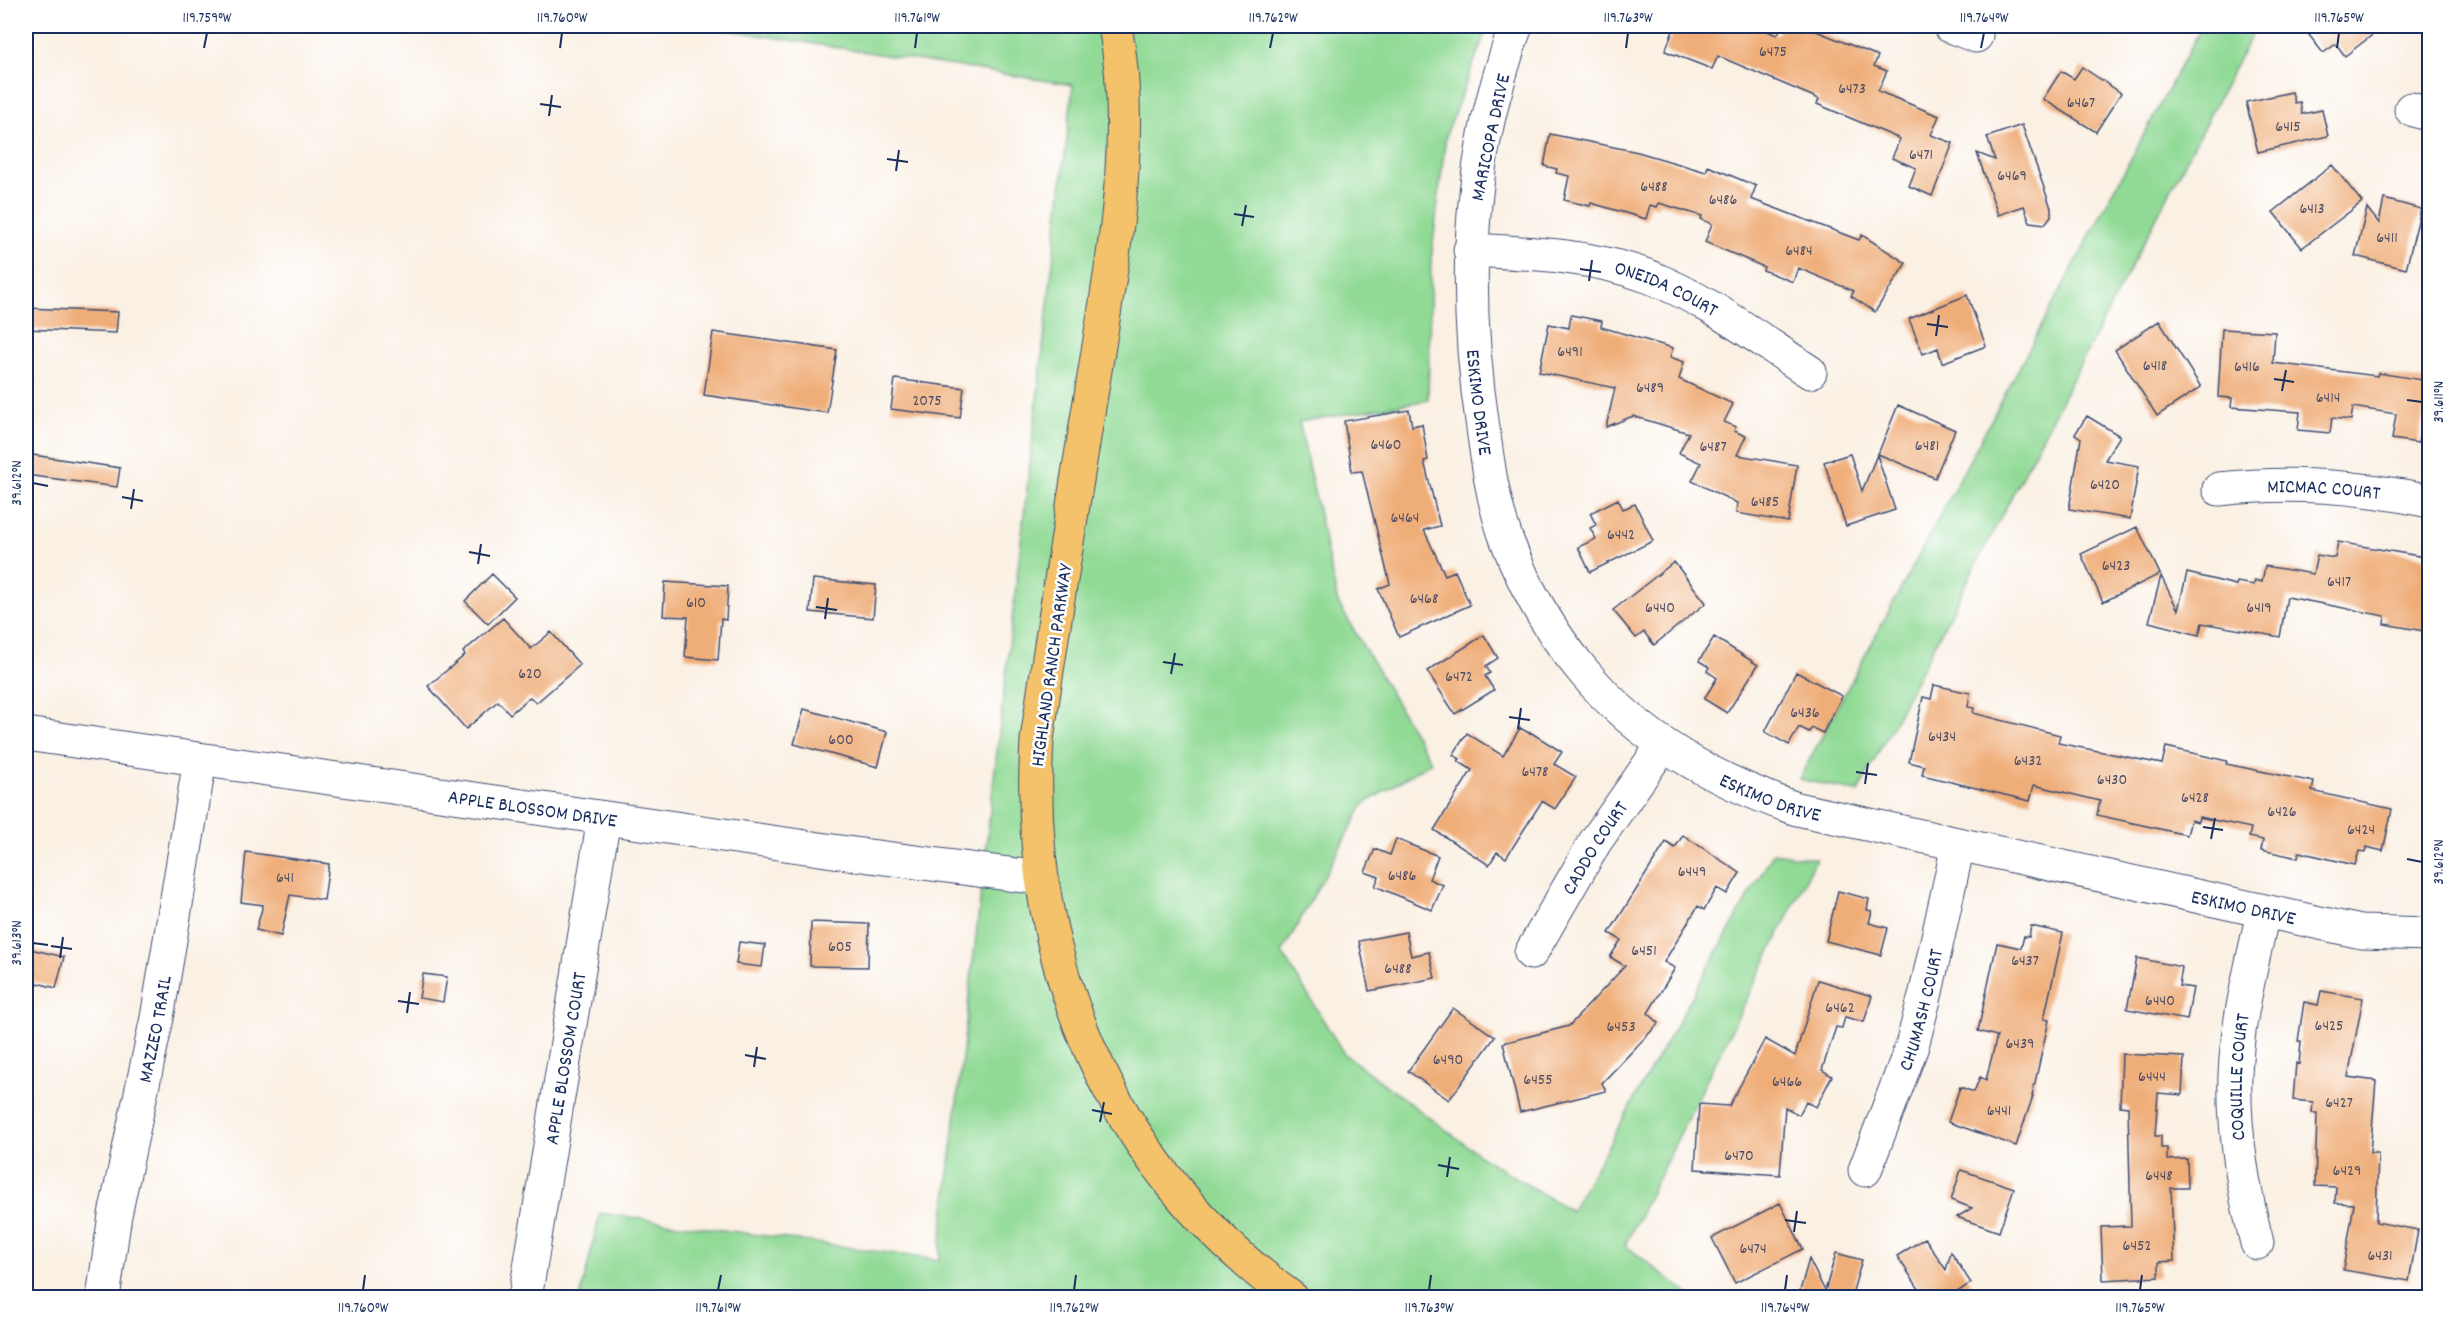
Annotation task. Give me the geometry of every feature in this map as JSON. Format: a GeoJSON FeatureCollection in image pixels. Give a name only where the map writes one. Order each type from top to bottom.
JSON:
{"type":"FeatureCollection","features":[{"type":"Feature","properties":{"kind":"main road","name":"HIGHLAND RANCH PARKWAY"},"geometry":{"type":"LineString","coordinates":[[1115,26],[1123,84],[1124,126],[1119,220],[1036,740],[1034,782],[1040,878],[1059,964],[1074,1011],[1094,1059],[1118,1106],[1148,1153],[1220,1238],[1258,1273],[1292,1298]]}},
{"type":"Feature","properties":{"kind":"street","name":"MARICOPA DRIVE"},"geometry":{"type":"LineString","coordinates":[[1470,250],[1478,175],[1492,102],[1516,26]]}},
{"type":"Feature","properties":{"kind":"street","name":"ONEIDA COURT"},"geometry":{"type":"LineString","coordinates":[[1470,250],[1545,254],[1601,262],[1649,277],[1696,299],[1810,372]]}},
{"type":"Feature","properties":{"kind":"street","name":"ESKIMO DRIVE"},"geometry":{"type":"LineString","coordinates":[[1470,250],[1470,321],[1477,388],[1491,483],[1506,537],[1527,586],[1552,630],[1584,672],[1621,711],[1663,745],[1700,768],[1747,791],[1797,809],[2361,932],[2430,934]]}},
{"type":"Feature","properties":{"kind":"street","name":"MICMAC COURT"},"geometry":{"type":"LineString","coordinates":[[2219,489],[2255,485],[2318,484],[2377,490],[2430,501]]}},
{"type":"Feature","properties":{"kind":"street","name":"APPLE BLOSSOM DRIVE"},"geometry":{"type":"LineString","coordinates":[[26,734],[604,818],[1040,878]]}},
{"type":"Feature","properties":{"kind":"street","name":"CADDO COURT"},"geometry":{"type":"LineString","coordinates":[[1531,953],[1595,842],[1663,745]]}},
{"type":"Feature","properties":{"kind":"street","name":"MAZZEO TRAIL"},"geometry":{"type":"LineString","coordinates":[[103,1298],[115,1215],[157,1018],[200,760]]}},
{"type":"Feature","properties":{"kind":"street","name":"APPLE BLOSSOM COURT"},"geometry":{"type":"LineString","coordinates":[[525,1298],[604,818]]}},
{"type":"Feature","properties":{"kind":"street","name":"CHUMASH COURT"},"geometry":{"type":"LineString","coordinates":[[1865,1170],[1912,1046],[1958,845]]}},
{"type":"Feature","properties":{"kind":"street","name":"COQUILLE COURT"},"geometry":{"type":"LineString","coordinates":[[2256,1243],[2244,1192],[2236,1132],[2235,1075],[2240,1020],[2263,912]]}},
{"type":"Feature","properties":{"kind":"green space"},"geometry":{"type":"Polygon","coordinates":[[[703,26],[1488,26],[1446,135],[1431,260],[1428,400],[1299,422],[1338,603],[1431,762],[1364,804],[1282,953],[1344,1054],[1485,1159],[1571,1211],[1773,853],[1816,859],[1625,1245],[1692,1297],[580,1298],[600,1213],[939,1260],[1073,85],[703,26]]]}},
{"type":"Feature","properties":{"kind":"green space"},"geometry":{"type":"Polygon","coordinates":[[[2202,26],[2256,26],[1858,792],[1799,779],[2202,26]]]}},
{"type":"Feature","properties":{"kind":"building"},"geometry":{"type":"Polygon","coordinates":[[[1675,26],[1755,26],[1777,35],[1782,26],[1804,26],[1878,56],[1874,66],[1887,71],[1878,91],[1939,116],[1931,135],[1953,143],[1932,196],[1909,186],[1916,168],[1892,158],[1900,139],[1817,104],[1819,99],[1718,56],[1712,69],[1665,51],[1675,26]]]}},
{"type":"Feature","properties":{"kind":"building"},"geometry":{"type":"Polygon","coordinates":[[[2302,26],[2384,26],[2345,56],[2336,44],[2323,53],[2302,26]]]}},
{"type":"Feature","properties":{"kind":"building"},"geometry":{"type":"Polygon","coordinates":[[[2082,67],[2121,93],[2096,132],[2043,99],[2061,71],[2074,79],[2082,67]]]}},
{"type":"Feature","properties":{"kind":"building"},"geometry":{"type":"Polygon","coordinates":[[[2292,92],[2295,103],[2300,102],[2302,114],[2322,110],[2328,136],[2258,152],[2246,102],[2292,92]]]}},
{"type":"Feature","properties":{"kind":"building"},"geometry":{"type":"Polygon","coordinates":[[[2022,125],[2051,208],[2051,216],[2045,224],[2030,222],[2024,206],[1998,215],[1977,153],[1995,160],[1987,137],[2022,125]]]}},
{"type":"Feature","properties":{"kind":"building"},"geometry":{"type":"Polygon","coordinates":[[[1550,134],[1638,152],[1706,172],[1708,166],[1756,186],[1751,199],[1859,240],[1862,235],[1906,263],[1875,312],[1851,296],[1854,291],[1798,268],[1793,282],[1705,242],[1712,224],[1701,219],[1702,216],[1659,203],[1657,207],[1650,205],[1646,219],[1591,203],[1590,206],[1564,200],[1569,176],[1556,173],[1557,169],[1544,166],[1550,134]]]}},
{"type":"Feature","properties":{"kind":"building"},"geometry":{"type":"Polygon","coordinates":[[[2332,165],[2362,202],[2302,248],[2273,212],[2332,165]]]}},
{"type":"Feature","properties":{"kind":"building"},"geometry":{"type":"Polygon","coordinates":[[[2384,199],[2421,209],[2406,269],[2355,256],[2367,208],[2379,223],[2384,199]]]}},
{"type":"Feature","properties":{"kind":"building"},"geometry":{"type":"Polygon","coordinates":[[[1967,295],[1986,346],[1942,363],[1938,348],[1923,354],[1909,319],[1967,295]]]}},
{"type":"Feature","properties":{"kind":"building"},"geometry":{"type":"Polygon","coordinates":[[[26,308],[118,312],[116,333],[26,329],[26,308]]]}},
{"type":"Feature","properties":{"kind":"building"},"geometry":{"type":"Polygon","coordinates":[[[1571,315],[1602,321],[1601,327],[1673,348],[1670,357],[1684,362],[1679,379],[1733,404],[1724,422],[1736,427],[1734,431],[1746,436],[1737,455],[1797,465],[1788,522],[1736,513],[1737,503],[1692,481],[1701,463],[1679,453],[1689,433],[1633,416],[1606,427],[1615,388],[1539,372],[1549,324],[1569,328],[1571,315]]]}},
{"type":"Feature","properties":{"kind":"building"},"geometry":{"type":"Polygon","coordinates":[[[2159,321],[2201,387],[2157,416],[2115,350],[2159,321]]]}},
{"type":"Feature","properties":{"kind":"building"},"geometry":{"type":"Polygon","coordinates":[[[2222,329],[2275,332],[2273,363],[2377,376],[2378,373],[2430,381],[2418,443],[2392,439],[2396,414],[2353,407],[2351,420],[2332,418],[2330,433],[2298,430],[2300,412],[2231,407],[2232,398],[2218,397],[2222,329]]]}},
{"type":"Feature","properties":{"kind":"building"},"geometry":{"type":"Polygon","coordinates":[[[713,332],[837,350],[827,413],[704,395],[713,332]]]}},
{"type":"Feature","properties":{"kind":"building"},"geometry":{"type":"Polygon","coordinates":[[[895,379],[964,388],[960,418],[891,409],[895,379]]]}},
{"type":"Feature","properties":{"kind":"building"},"geometry":{"type":"Polygon","coordinates":[[[1898,405],[1955,430],[1935,478],[1878,454],[1898,405]]]}},
{"type":"Feature","properties":{"kind":"building"},"geometry":{"type":"Polygon","coordinates":[[[1409,410],[1412,426],[1422,424],[1428,460],[1424,461],[1440,526],[1424,530],[1445,575],[1455,571],[1470,605],[1399,637],[1378,589],[1390,584],[1362,471],[1352,472],[1344,421],[1409,410]]]}},
{"type":"Feature","properties":{"kind":"building"},"geometry":{"type":"Polygon","coordinates":[[[2087,416],[2120,436],[2105,460],[2139,466],[2130,519],[2069,509],[2081,438],[2075,434],[2087,416]]]}},
{"type":"Feature","properties":{"kind":"building"},"geometry":{"type":"Polygon","coordinates":[[[26,454],[120,468],[117,487],[26,475],[26,454]]]}},
{"type":"Feature","properties":{"kind":"building"},"geometry":{"type":"Polygon","coordinates":[[[1850,454],[1862,491],[1877,455],[1895,510],[1846,526],[1824,462],[1850,454]]]}},
{"type":"Feature","properties":{"kind":"building"},"geometry":{"type":"Polygon","coordinates":[[[1618,499],[1623,509],[1635,504],[1653,541],[1590,572],[1578,547],[1596,539],[1590,528],[1596,525],[1590,513],[1618,499]]]}},
{"type":"Feature","properties":{"kind":"building"},"geometry":{"type":"Polygon","coordinates":[[[2137,527],[2160,574],[2103,602],[2081,554],[2137,527]]]}},
{"type":"Feature","properties":{"kind":"building"},"geometry":{"type":"Polygon","coordinates":[[[2338,542],[2430,558],[2430,632],[2384,624],[2385,616],[2287,597],[2280,637],[2202,623],[2199,635],[2149,622],[2161,576],[2178,610],[2187,573],[2236,585],[2237,582],[2254,585],[2255,580],[2262,582],[2265,566],[2313,574],[2317,555],[2335,558],[2338,542]]]}},
{"type":"Feature","properties":{"kind":"building"},"geometry":{"type":"Polygon","coordinates":[[[1674,562],[1706,603],[1654,645],[1644,632],[1636,638],[1613,610],[1674,562]]]}},
{"type":"Feature","properties":{"kind":"building"},"geometry":{"type":"Polygon","coordinates":[[[492,574],[515,597],[488,624],[465,601],[492,574]]]}},
{"type":"Feature","properties":{"kind":"building"},"geometry":{"type":"Polygon","coordinates":[[[813,579],[876,585],[873,618],[810,612],[813,579]]]}},
{"type":"Feature","properties":{"kind":"building"},"geometry":{"type":"Polygon","coordinates":[[[665,582],[728,586],[726,620],[721,619],[718,660],[685,657],[688,617],[663,616],[665,582]]]}},
{"type":"Feature","properties":{"kind":"building"},"geometry":{"type":"Polygon","coordinates":[[[503,618],[531,649],[551,632],[580,665],[536,703],[530,697],[510,714],[498,701],[466,729],[428,686],[465,655],[463,652],[503,618]]]}},
{"type":"Feature","properties":{"kind":"building"},"geometry":{"type":"Polygon","coordinates":[[[1484,635],[1498,658],[1486,666],[1490,673],[1485,676],[1494,690],[1455,714],[1427,671],[1484,635]]]}},
{"type":"Feature","properties":{"kind":"building"},"geometry":{"type":"Polygon","coordinates":[[[1714,637],[1758,665],[1727,713],[1704,699],[1717,678],[1707,671],[1709,667],[1699,661],[1714,637]]]}},
{"type":"Feature","properties":{"kind":"building"},"geometry":{"type":"Polygon","coordinates":[[[1796,672],[1842,696],[1823,733],[1812,728],[1809,732],[1799,727],[1789,745],[1765,732],[1796,672]]]}},
{"type":"Feature","properties":{"kind":"building"},"geometry":{"type":"Polygon","coordinates":[[[1934,685],[1970,693],[1968,707],[1974,708],[1973,713],[2060,735],[2058,743],[2162,764],[2166,747],[2227,761],[2226,764],[2314,782],[2312,791],[2392,809],[2383,851],[2366,847],[2365,852],[2359,851],[2355,865],[2299,852],[2298,858],[2261,850],[2263,840],[2249,837],[2251,828],[2199,817],[2198,822],[2191,820],[2187,835],[2097,815],[2100,801],[2034,785],[2030,801],[1922,775],[1924,766],[1909,762],[1923,697],[1931,699],[1934,685]]]}},
{"type":"Feature","properties":{"kind":"building"},"geometry":{"type":"Polygon","coordinates":[[[804,709],[887,732],[878,767],[794,744],[804,709]]]}},
{"type":"Feature","properties":{"kind":"building"},"geometry":{"type":"Polygon","coordinates":[[[1520,728],[1562,752],[1554,764],[1576,777],[1555,809],[1542,801],[1506,858],[1497,852],[1489,865],[1434,830],[1472,770],[1453,755],[1467,733],[1503,756],[1520,728]]]}},
{"type":"Feature","properties":{"kind":"building"},"geometry":{"type":"Polygon","coordinates":[[[1683,835],[1740,873],[1727,894],[1717,888],[1704,910],[1698,906],[1664,962],[1675,968],[1648,1013],[1659,1023],[1602,1083],[1606,1091],[1520,1112],[1503,1043],[1569,1026],[1625,966],[1610,957],[1621,940],[1609,933],[1666,842],[1675,848],[1683,835]]]}},
{"type":"Feature","properties":{"kind":"building"},"geometry":{"type":"Polygon","coordinates":[[[1396,839],[1438,856],[1429,879],[1443,885],[1432,910],[1375,886],[1379,877],[1365,872],[1375,849],[1390,855],[1396,839]]]}},
{"type":"Feature","properties":{"kind":"building"},"geometry":{"type":"Polygon","coordinates":[[[246,852],[329,864],[324,900],[290,895],[281,936],[256,930],[263,905],[241,902],[246,852]]]}},
{"type":"Feature","properties":{"kind":"building"},"geometry":{"type":"Polygon","coordinates":[[[1838,891],[1869,899],[1867,910],[1872,911],[1869,923],[1888,928],[1881,955],[1826,941],[1838,891]]]}},
{"type":"Feature","properties":{"kind":"building"},"geometry":{"type":"Polygon","coordinates":[[[811,922],[869,924],[868,967],[810,966],[811,922]]]}},
{"type":"Feature","properties":{"kind":"building"},"geometry":{"type":"Polygon","coordinates":[[[2031,926],[2063,933],[2044,1019],[2049,1020],[2033,1096],[2016,1146],[1948,1122],[1960,1087],[1974,1092],[1980,1077],[1986,1080],[1997,1036],[1978,1031],[1997,943],[2021,948],[2024,936],[2029,937],[2031,926]]]}},
{"type":"Feature","properties":{"kind":"building"},"geometry":{"type":"Polygon","coordinates":[[[1406,932],[1411,956],[1429,952],[1435,978],[1369,991],[1359,941],[1406,932]]]}},
{"type":"Feature","properties":{"kind":"building"},"geometry":{"type":"Polygon","coordinates":[[[739,942],[765,945],[762,967],[736,964],[739,942]]]}},
{"type":"Feature","properties":{"kind":"building"},"geometry":{"type":"Polygon","coordinates":[[[26,948],[64,957],[56,988],[26,980],[26,948]]]}},
{"type":"Feature","properties":{"kind":"building"},"geometry":{"type":"Polygon","coordinates":[[[2137,958],[2182,967],[2179,986],[2193,988],[2187,1020],[2127,1009],[2137,958]]]}},
{"type":"Feature","properties":{"kind":"building"},"geometry":{"type":"Polygon","coordinates":[[[423,974],[447,977],[443,1002],[419,998],[423,974]]]}},
{"type":"Feature","properties":{"kind":"building"},"geometry":{"type":"Polygon","coordinates":[[[1818,980],[1872,996],[1864,1022],[1845,1017],[1842,1028],[1836,1027],[1822,1070],[1832,1076],[1816,1107],[1806,1102],[1799,1115],[1785,1107],[1780,1175],[1695,1169],[1699,1104],[1729,1106],[1765,1039],[1795,1056],[1818,980]]]}},
{"type":"Feature","properties":{"kind":"building"},"geometry":{"type":"Polygon","coordinates":[[[2321,991],[2363,998],[2348,1077],[2376,1081],[2370,1153],[2378,1153],[2376,1222],[2418,1230],[2409,1281],[2343,1270],[2354,1204],[2335,1203],[2336,1187],[2315,1186],[2317,1113],[2312,1113],[2313,1102],[2293,1100],[2296,1063],[2299,1064],[2301,1042],[2298,1041],[2304,1002],[2318,1005],[2321,991]]]}},
{"type":"Feature","properties":{"kind":"building"},"geometry":{"type":"Polygon","coordinates":[[[1453,1008],[1495,1037],[1449,1100],[1408,1071],[1453,1008]]]}},
{"type":"Feature","properties":{"kind":"building"},"geometry":{"type":"Polygon","coordinates":[[[2122,1054],[2184,1057],[2182,1095],[2158,1093],[2155,1136],[2161,1136],[2161,1148],[2167,1148],[2167,1160],[2187,1159],[2188,1188],[2171,1188],[2174,1261],[2159,1262],[2159,1277],[2103,1280],[2101,1227],[2131,1226],[2128,1107],[2120,1106],[2122,1054]]]}},
{"type":"Feature","properties":{"kind":"building"},"geometry":{"type":"Polygon","coordinates":[[[1961,1170],[2014,1188],[1999,1232],[1957,1217],[1972,1208],[1951,1200],[1961,1170]]]}},
{"type":"Feature","properties":{"kind":"building"},"geometry":{"type":"Polygon","coordinates":[[[1780,1203],[1803,1249],[1735,1283],[1712,1238],[1780,1203]]]}},
{"type":"Feature","properties":{"kind":"building"},"geometry":{"type":"Polygon","coordinates":[[[1925,1238],[1946,1270],[1951,1252],[1971,1283],[1948,1298],[1925,1298],[1897,1256],[1925,1238]]]}},
{"type":"Feature","properties":{"kind":"building"},"geometry":{"type":"Polygon","coordinates":[[[1836,1253],[1862,1260],[1851,1298],[1798,1298],[1809,1259],[1825,1291],[1836,1253]]]}}]}
